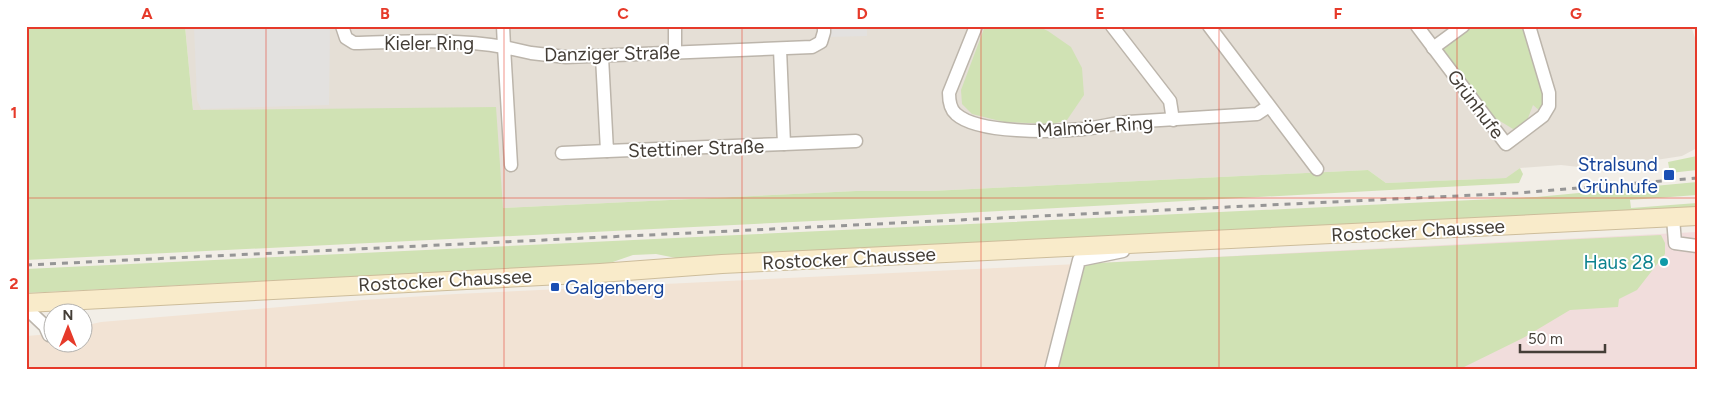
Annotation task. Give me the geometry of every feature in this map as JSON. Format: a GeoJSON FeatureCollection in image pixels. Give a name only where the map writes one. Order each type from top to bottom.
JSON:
{"type":"FeatureCollection","features":[{"type":"Feature","properties":{"kind":"main road","name":"Rostocker Chaussee"},"geometry":{"type":"LineString","coordinates":[[92,305],[362,284],[600,273],[722,264],[1697,216]]}},
{"type":"Feature","properties":{"kind":"main road","name":"Rostocker Chaussee"},"geometry":{"type":"LineString","coordinates":[[26,303],[42,304]]}},
{"type":"Feature","properties":{"kind":"street","name":"Kieler Ring"},"geometry":{"type":"LineString","coordinates":[[342,26],[346,38],[354,43],[455,42],[504,47]]}},
{"type":"Feature","properties":{"kind":"street"},"geometry":{"type":"LineString","coordinates":[[502,26],[511,165]]}},
{"type":"Feature","properties":{"kind":"street"},"geometry":{"type":"LineString","coordinates":[[674,26],[675,53]]}},
{"type":"Feature","properties":{"kind":"street","name":"Danziger Straße"},"geometry":{"type":"LineString","coordinates":[[504,47],[548,56],[602,56],[812,47],[821,42],[824,26]]}},
{"type":"Feature","properties":{"kind":"street","name":"Malmöer Ring"},"geometry":{"type":"LineString","coordinates":[[976,26],[949,94],[950,104],[956,114],[972,122],[1000,128],[1056,131],[1086,129],[1126,122],[1257,114],[1269,106]]}},
{"type":"Feature","properties":{"kind":"street"},"geometry":{"type":"LineString","coordinates":[[1112,26],[1170,101],[1173,120]]}},
{"type":"Feature","properties":{"kind":"street"},"geometry":{"type":"LineString","coordinates":[[1209,26],[1317,169]]}},
{"type":"Feature","properties":{"kind":"street","name":"Grünhufe"},"geometry":{"type":"LineString","coordinates":[[1417,26],[1506,144],[1543,116],[1549,106],[1549,93],[1529,26]]}},
{"type":"Feature","properties":{"kind":"street"},"geometry":{"type":"LineString","coordinates":[[1433,48],[1463,26]]}},
{"type":"Feature","properties":{"kind":"street","name":"Stettiner Straße"},"geometry":{"type":"LineString","coordinates":[[602,56],[606,151],[784,144],[780,49]]}},
{"type":"Feature","properties":{"kind":"street"},"geometry":{"type":"LineString","coordinates":[[784,144],[856,141]]}},
{"type":"Feature","properties":{"kind":"street"},"geometry":{"type":"LineString","coordinates":[[562,153],[606,151]]}},
{"type":"Feature","properties":{"kind":"street"},"geometry":{"type":"LineString","coordinates":[[1673,218],[1675,243],[1697,246]]}},
{"type":"Feature","properties":{"kind":"street","name":"Rostocker Chaussee"},"geometry":{"type":"LineString","coordinates":[[1051,370],[1079,260],[1163,243]]}},
{"type":"Feature","properties":{"kind":"street"},"geometry":{"type":"LineString","coordinates":[[26,308],[42,323]]}},
{"type":"Feature","properties":{"kind":"shaded area"},"geometry":{"type":"Polygon","coordinates":[[[185,26],[1691,26],[1697,44],[1697,148],[1682,156],[1630,164],[1579,167],[1561,165],[1520,168],[1507,178],[1386,183],[1368,170],[931,191],[856,191],[503,208],[202,111],[193,110],[185,26]]]}},
{"type":"Feature","properties":{"kind":"shaded area"},"geometry":{"type":"Polygon","coordinates":[[[194,26],[330,26],[329,105],[201,109],[197,100],[194,26]]]}},
{"type":"Feature","properties":{"kind":"shaded area"},"geometry":{"type":"Polygon","coordinates":[[[828,26],[867,26],[867,36],[828,37],[828,26]]]}},
{"type":"Feature","properties":{"kind":"shaded area"},"geometry":{"type":"Polygon","coordinates":[[[1697,232],[1697,370],[1051,370],[1078,264],[1697,232]]]}},
{"type":"Feature","properties":{"kind":"shaded area"},"geometry":{"type":"Polygon","coordinates":[[[1078,264],[1051,370],[26,370],[26,336],[42,335],[42,354],[92,354],[92,324],[101,322],[456,294],[1078,264]]]}},
{"type":"Feature","properties":{"kind":"green space"},"geometry":{"type":"Polygon","coordinates":[[[26,26],[185,26],[193,110],[496,107],[503,208],[856,191],[931,191],[1368,170],[1386,183],[1506,178],[1520,168],[1523,174],[1519,183],[854,219],[26,260],[26,26]]]}},
{"type":"Feature","properties":{"kind":"green space"},"geometry":{"type":"Polygon","coordinates":[[[985,26],[1037,26],[1048,31],[1071,47],[1082,68],[1084,95],[1067,120],[1053,124],[1004,122],[972,114],[962,104],[961,90],[985,26]]]}},
{"type":"Feature","properties":{"kind":"green space"},"geometry":{"type":"Polygon","coordinates":[[[1470,26],[1524,26],[1544,92],[1541,112],[1533,105],[1525,126],[1513,129],[1490,115],[1442,49],[1458,33],[1470,26]]]}},
{"type":"Feature","properties":{"kind":"green space"},"geometry":{"type":"Polygon","coordinates":[[[1697,156],[1697,170],[1670,173],[1668,162],[1697,156]]]}},
{"type":"Feature","properties":{"kind":"green space"},"geometry":{"type":"Polygon","coordinates":[[[1697,182],[1697,195],[1630,200],[1631,208],[1697,203],[1697,208],[686,260],[656,254],[633,255],[607,264],[26,293],[26,269],[1536,197],[1697,182]]]}},
{"type":"Feature","properties":{"kind":"green space"},"geometry":{"type":"Polygon","coordinates":[[[1661,235],[1665,243],[1665,254],[1637,290],[1619,299],[1618,307],[1570,310],[1523,338],[1458,370],[1051,370],[1078,264],[1661,235]]]}},
{"type":"Feature","properties":{"kind":"railway"},"geometry":{"type":"LineString","coordinates":[[26,265],[1518,193],[1697,178]]}},
{"type":"Feature","properties":{"kind":"place","name":"Stralsund Grünhufe"},"geometry":{"type":"Point","coordinates":[1669,175]}},
{"type":"Feature","properties":{"kind":"place","name":"Haus 28"},"geometry":{"type":"Point","coordinates":[1664,262]}},
{"type":"Feature","properties":{"kind":"place","name":"Galgenberg"},"geometry":{"type":"Point","coordinates":[555,287]}}]}
